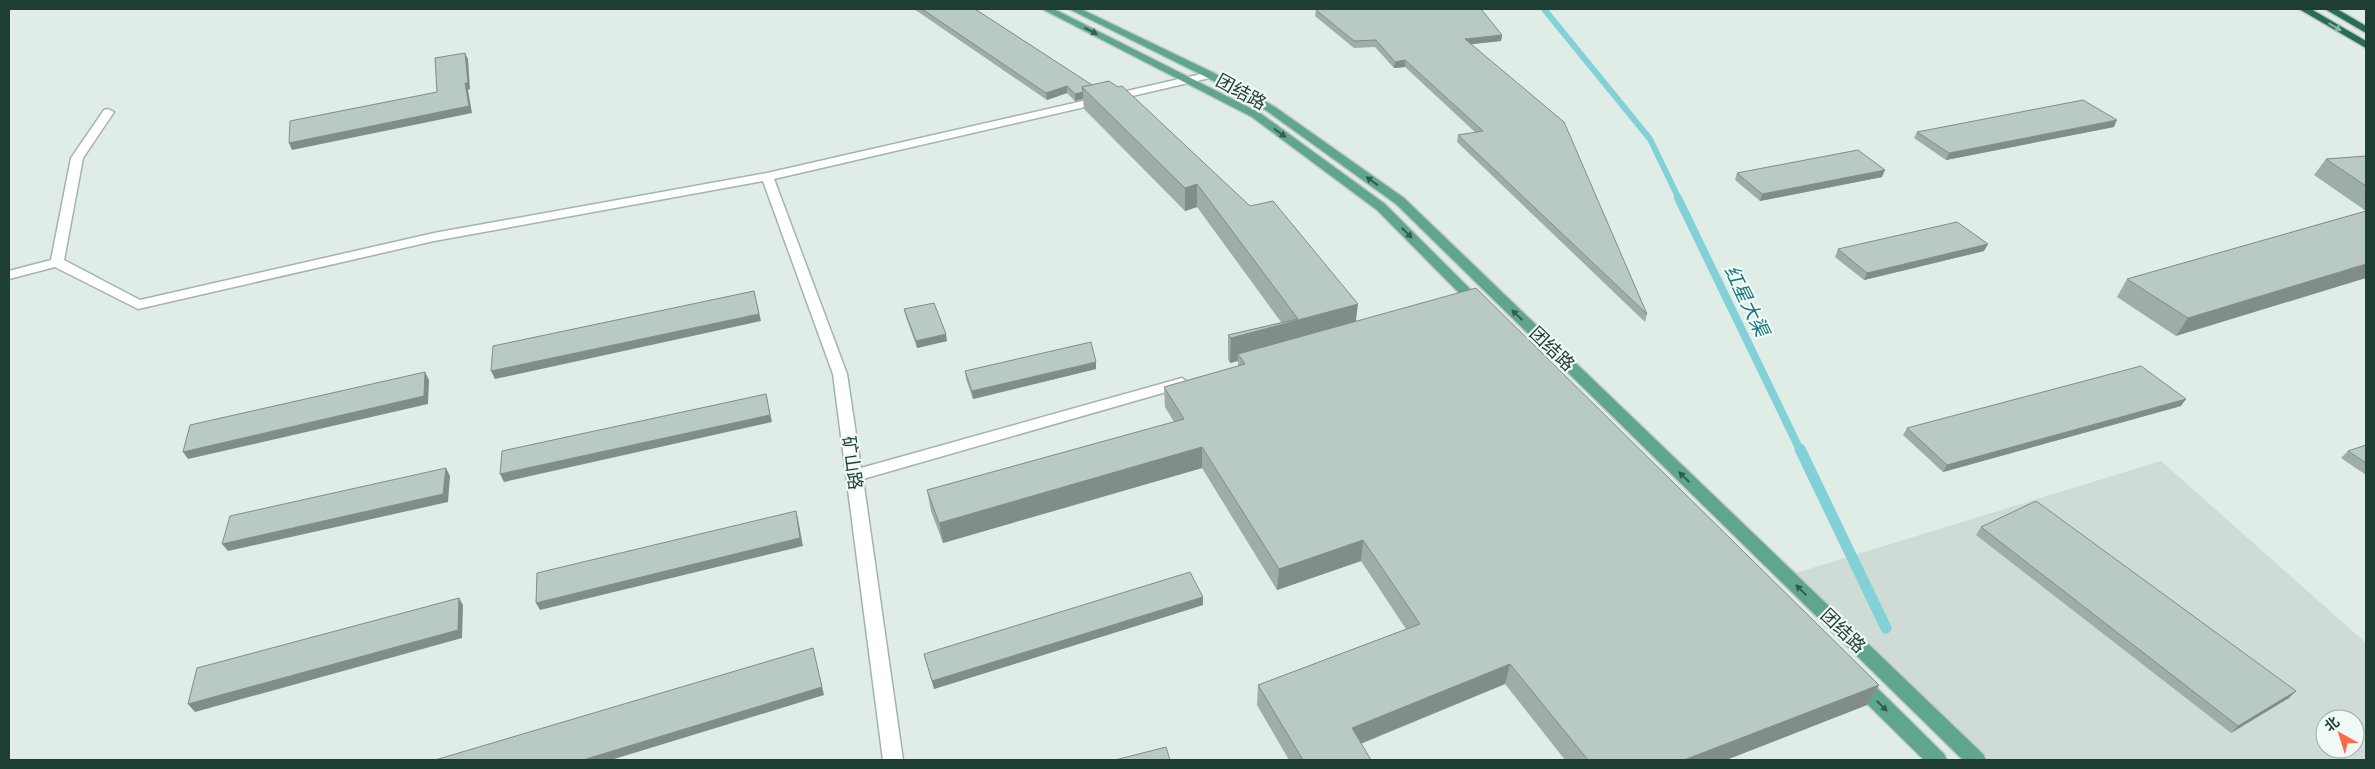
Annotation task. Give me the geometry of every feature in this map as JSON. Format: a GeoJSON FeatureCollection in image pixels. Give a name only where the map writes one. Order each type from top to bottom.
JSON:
{"type":"FeatureCollection","features":[{"type":"Feature","properties":{"kind":"highway"},"geometry":{"type":"LineString","coordinates":[[2304,9],[2366,45]]}},
{"type":"Feature","properties":{"kind":"highway"},"geometry":{"type":"LineString","coordinates":[[2330,9],[2366,30]]}},
{"type":"Feature","properties":{"kind":"main road","name":"团结路"},"geometry":{"type":"LineString","coordinates":[[1047,9],[1256,115],[1381,207],[1489,315]]}},
{"type":"Feature","properties":{"kind":"main road","name":"团结路"},"geometry":{"type":"LineString","coordinates":[[1074,9],[1210,75],[1272,109],[1400,201],[1970,754]]}},
{"type":"Feature","properties":{"kind":"main road","name":"团结路"},"geometry":{"type":"LineString","coordinates":[[1850,674],[1931,755]]}},
{"type":"Feature","properties":{"kind":"street"},"geometry":{"type":"LineString","coordinates":[[9,275],[56,262],[138,305],[434,237],[767,178],[1210,75]]}},
{"type":"Feature","properties":{"kind":"street"},"geometry":{"type":"LineString","coordinates":[[56,262],[77,158],[108,112]]}},
{"type":"Feature","properties":{"kind":"street","name":"矿山路"},"geometry":{"type":"LineString","coordinates":[[767,178],[840,374],[893,760]]}},
{"type":"Feature","properties":{"kind":"street"},"geometry":{"type":"LineString","coordinates":[[1456,306],[1475,301]]}},
{"type":"Feature","properties":{"kind":"street"},"geometry":{"type":"LineString","coordinates":[[854,476],[1198,379]]}},
{"type":"Feature","properties":{"kind":"shaded area"},"geometry":{"type":"Polygon","coordinates":[[[2161,461],[2366,643],[2366,760],[1976,760],[1786,576],[2161,461]]]}},
{"type":"Feature","properties":{"kind":"building"},"geometry":{"type":"Polygon","coordinates":[[[922,9],[975,9],[1092,85],[1082,87],[1083,92],[1075,94],[1067,86],[1046,93],[922,9]]]}},
{"type":"Feature","properties":{"kind":"building"},"geometry":{"type":"Polygon","coordinates":[[[1481,9],[1502,35],[1465,39],[1564,122],[1647,314],[1458,135],[1483,131],[1405,60],[1395,62],[1376,40],[1354,41],[1316,10],[1481,9]]]}},
{"type":"Feature","properties":{"kind":"building"},"geometry":{"type":"Polygon","coordinates":[[[465,53],[468,83],[465,83],[469,106],[289,143],[290,121],[437,92],[435,58],[465,53]]]}},
{"type":"Feature","properties":{"kind":"building"},"geometry":{"type":"Polygon","coordinates":[[[1109,81],[1118,87],[1122,86],[1250,206],[1273,201],[1358,304],[1231,338],[1228,335],[1298,319],[1197,184],[1185,188],[1082,87],[1109,81]]]}},
{"type":"Feature","properties":{"kind":"building"},"geometry":{"type":"Polygon","coordinates":[[[2083,100],[2117,120],[1949,153],[1917,132],[2083,100]]]}},
{"type":"Feature","properties":{"kind":"building"},"geometry":{"type":"Polygon","coordinates":[[[1858,150],[1885,170],[1762,194],[1737,173],[1858,150]]]}},
{"type":"Feature","properties":{"kind":"building"},"geometry":{"type":"Polygon","coordinates":[[[2366,156],[2366,186],[2326,159],[2366,156]]]}},
{"type":"Feature","properties":{"kind":"building"},"geometry":{"type":"Polygon","coordinates":[[[2366,211],[2366,264],[2188,318],[2127,279],[2366,211]]]}},
{"type":"Feature","properties":{"kind":"building"},"geometry":{"type":"Polygon","coordinates":[[[1957,222],[1988,244],[1867,273],[1838,249],[1957,222]]]}},
{"type":"Feature","properties":{"kind":"building"},"geometry":{"type":"Polygon","coordinates":[[[1476,288],[1879,685],[1684,760],[1588,760],[1510,664],[1352,728],[1371,760],[1303,760],[1258,685],[1420,624],[1363,540],[1279,569],[1202,447],[939,523],[927,490],[1184,419],[1164,387],[1245,364],[1238,354],[1476,288]]]}},
{"type":"Feature","properties":{"kind":"building"},"geometry":{"type":"Polygon","coordinates":[[[754,291],[759,314],[491,371],[493,346],[754,291]]]}},
{"type":"Feature","properties":{"kind":"building"},"geometry":{"type":"Polygon","coordinates":[[[934,303],[946,334],[916,341],[904,309],[934,303]]]}},
{"type":"Feature","properties":{"kind":"building"},"geometry":{"type":"Polygon","coordinates":[[[1091,342],[1096,362],[972,391],[965,371],[1091,342]]]}},
{"type":"Feature","properties":{"kind":"building"},"geometry":{"type":"Polygon","coordinates":[[[2141,366],[2186,399],[1947,465],[1907,428],[2141,366]]]}},
{"type":"Feature","properties":{"kind":"building"},"geometry":{"type":"Polygon","coordinates":[[[425,372],[424,396],[183,452],[190,425],[425,372]]]}},
{"type":"Feature","properties":{"kind":"building"},"geometry":{"type":"Polygon","coordinates":[[[766,394],[770,415],[500,474],[502,451],[766,394]]]}},
{"type":"Feature","properties":{"kind":"building"},"geometry":{"type":"Polygon","coordinates":[[[2366,445],[2366,463],[2348,451],[2366,445]]]}},
{"type":"Feature","properties":{"kind":"building"},"geometry":{"type":"Polygon","coordinates":[[[446,468],[443,494],[222,544],[230,516],[446,468]]]}},
{"type":"Feature","properties":{"kind":"building"},"geometry":{"type":"Polygon","coordinates":[[[2036,501],[2296,691],[2238,726],[1981,527],[2036,501]]]}},
{"type":"Feature","properties":{"kind":"building"},"geometry":{"type":"Polygon","coordinates":[[[796,511],[800,538],[536,603],[537,573],[796,511]]]}},
{"type":"Feature","properties":{"kind":"building"},"geometry":{"type":"Polygon","coordinates":[[[1190,572],[1203,597],[932,681],[924,654],[1190,572]]]}},
{"type":"Feature","properties":{"kind":"building"},"geometry":{"type":"Polygon","coordinates":[[[459,598],[458,630],[188,704],[197,668],[459,598]]]}},
{"type":"Feature","properties":{"kind":"building"},"geometry":{"type":"Polygon","coordinates":[[[813,648],[822,687],[583,760],[435,760],[813,648]]]}},
{"type":"Feature","properties":{"kind":"building"},"geometry":{"type":"Polygon","coordinates":[[[1166,747],[1170,760],[1115,760],[1166,747]]]}},
{"type":"Feature","properties":{"kind":"waterway","name":"红星大渠"},"geometry":{"type":"LineString","coordinates":[[1544,9],[1650,139],[1679,199]]}},
{"type":"Feature","properties":{"kind":"waterway","name":"红星大渠"},"geometry":{"type":"LineString","coordinates":[[1678,198],[1800,450]]}},
{"type":"Feature","properties":{"kind":"waterway","name":"红星大渠"},"geometry":{"type":"LineString","coordinates":[[1800,449],[1886,628]]}}]}
